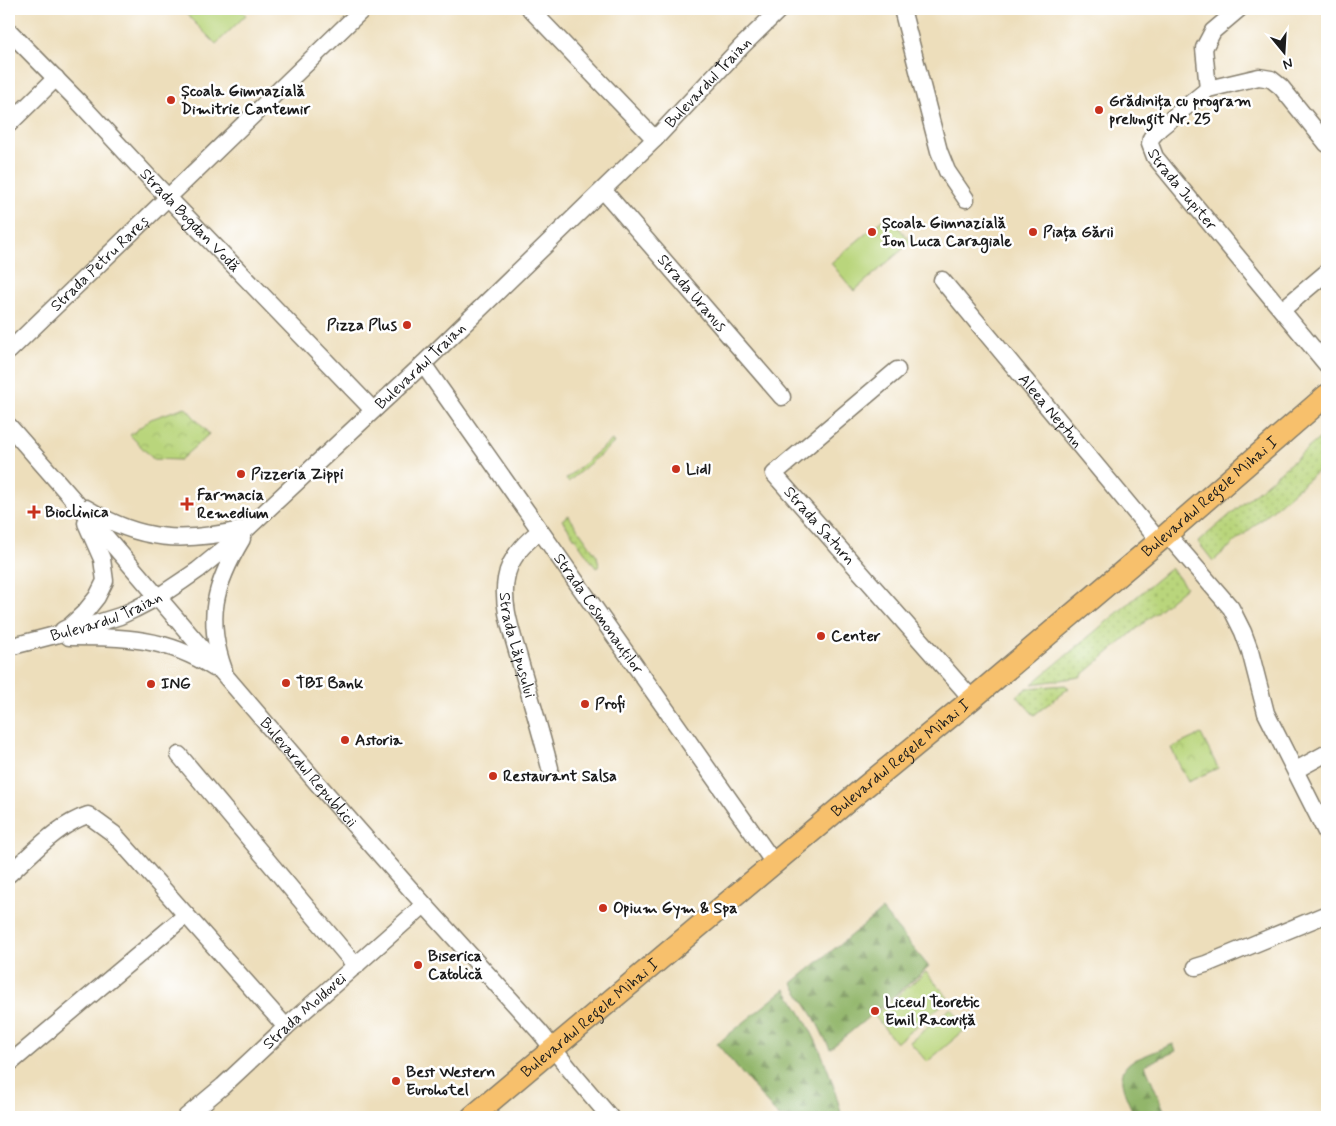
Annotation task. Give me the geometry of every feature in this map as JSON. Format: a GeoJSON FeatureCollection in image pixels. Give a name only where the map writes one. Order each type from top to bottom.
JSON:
{"type":"FeatureCollection","features":[{"type":"Feature","properties":{"kind":"main road","name":"Bulevardul Regele Mihai I"},"geometry":{"type":"LineString","coordinates":[[472,1117],[1163,538],[1327,395]]}},
{"type":"Feature","properties":{"kind":"street","name":"Strada Petru Rareș"},"geometry":{"type":"LineString","coordinates":[[9,351],[363,9]]}},
{"type":"Feature","properties":{"kind":"street"},"geometry":{"type":"LineString","coordinates":[[530,9],[655,140]]}},
{"type":"Feature","properties":{"kind":"street","name":"Bulevardul Traian"},"geometry":{"type":"LineString","coordinates":[[9,647],[82,628],[135,610],[198,570],[248,528],[423,364],[655,140],[742,46],[780,9]]}},
{"type":"Feature","properties":{"kind":"street"},"geometry":{"type":"LineString","coordinates":[[902,9],[941,156],[946,170],[966,199]]}},
{"type":"Feature","properties":{"kind":"street"},"geometry":{"type":"LineString","coordinates":[[1208,89],[1204,48],[1213,31],[1239,9]]}},
{"type":"Feature","properties":{"kind":"street","name":"Strada Bogdan Vodă"},"geometry":{"type":"LineString","coordinates":[[9,30],[373,410]]}},
{"type":"Feature","properties":{"kind":"street","name":"Strada Jupiter"},"geometry":{"type":"LineString","coordinates":[[1327,144],[1281,86],[1271,79],[1259,77],[1208,89],[1160,128],[1151,138],[1150,144],[1155,157],[1327,365]]}},
{"type":"Feature","properties":{"kind":"street"},"geometry":{"type":"LineString","coordinates":[[9,124],[56,78]]}},
{"type":"Feature","properties":{"kind":"street","name":"Strada Uranus"},"geometry":{"type":"LineString","coordinates":[[603,190],[782,397]]}},
{"type":"Feature","properties":{"kind":"street"},"geometry":{"type":"LineString","coordinates":[[1282,310],[1327,272]]}},
{"type":"Feature","properties":{"kind":"street","name":"Aleea Neptun"},"geometry":{"type":"LineString","coordinates":[[942,280],[1163,538],[1231,608],[1250,651],[1266,712],[1327,834]]}},
{"type":"Feature","properties":{"kind":"street","name":"Strada Cosmonauților"},"geometry":{"type":"LineString","coordinates":[[423,364],[774,863]]}},
{"type":"Feature","properties":{"kind":"street","name":"Strada Saturn"},"geometry":{"type":"LineString","coordinates":[[897,370],[774,474],[972,699]]}},
{"type":"Feature","properties":{"kind":"street","name":"Bulevardul Republicii"},"geometry":{"type":"LineString","coordinates":[[9,426],[424,905],[539,1031],[610,1117]]}},
{"type":"Feature","properties":{"kind":"street"},"geometry":{"type":"LineString","coordinates":[[74,500],[118,525],[140,533],[162,537],[206,536],[248,528]]}},
{"type":"Feature","properties":{"kind":"street"},"geometry":{"type":"LineString","coordinates":[[49,637],[69,626],[85,612],[98,597],[105,581],[102,559],[94,538],[74,500]]}},
{"type":"Feature","properties":{"kind":"street"},"geometry":{"type":"LineString","coordinates":[[226,676],[216,642],[214,605],[228,564],[248,528]]}},
{"type":"Feature","properties":{"kind":"street","name":"Strada Lăpușului"},"geometry":{"type":"LineString","coordinates":[[540,531],[521,547],[514,557],[509,567],[505,588],[508,616],[550,768]]}},
{"type":"Feature","properties":{"kind":"street"},"geometry":{"type":"LineString","coordinates":[[49,637],[122,638],[156,642],[193,656],[226,676]]}},
{"type":"Feature","properties":{"kind":"street"},"geometry":{"type":"LineString","coordinates":[[1296,770],[1327,754]]}},
{"type":"Feature","properties":{"kind":"street"},"geometry":{"type":"LineString","coordinates":[[180,755],[356,966]]}},
{"type":"Feature","properties":{"kind":"street"},"geometry":{"type":"LineString","coordinates":[[9,874],[54,834],[71,822],[88,815],[114,834],[286,1027]]}},
{"type":"Feature","properties":{"kind":"street","name":"Strada Moldovei"},"geometry":{"type":"LineString","coordinates":[[186,1117],[424,905]]}},
{"type":"Feature","properties":{"kind":"street"},"geometry":{"type":"LineString","coordinates":[[1196,967],[1327,914]]}},
{"type":"Feature","properties":{"kind":"street"},"geometry":{"type":"LineString","coordinates":[[9,1064],[186,915]]}},
{"type":"Feature","properties":{"kind":"green space"},"geometry":{"type":"Polygon","coordinates":[[[181,9],[240,9],[246,15],[216,44],[181,9]]]}},
{"type":"Feature","properties":{"kind":"green space"},"geometry":{"type":"Polygon","coordinates":[[[888,215],[911,242],[854,291],[831,263],[888,215]]]}},
{"type":"Feature","properties":{"kind":"green space"},"geometry":{"type":"Polygon","coordinates":[[[185,407],[209,434],[180,460],[153,459],[130,435],[151,419],[185,407]]]}},
{"type":"Feature","properties":{"kind":"green space"},"geometry":{"type":"Polygon","coordinates":[[[1327,432],[1327,463],[1213,561],[1198,542],[1327,432]]]}},
{"type":"Feature","properties":{"kind":"green space"},"geometry":{"type":"Polygon","coordinates":[[[612,440],[614,443],[568,482],[566,479],[612,440]]]}},
{"type":"Feature","properties":{"kind":"green space"},"geometry":{"type":"Polygon","coordinates":[[[568,515],[597,556],[599,566],[596,568],[562,520],[568,515]]]}},
{"type":"Feature","properties":{"kind":"green space"},"geometry":{"type":"Polygon","coordinates":[[[1171,568],[1186,587],[1080,677],[1032,684],[1171,568]]]}},
{"type":"Feature","properties":{"kind":"green space"},"geometry":{"type":"Polygon","coordinates":[[[1065,685],[1069,688],[1034,715],[1017,696],[1027,688],[1065,685]]]}},
{"type":"Feature","properties":{"kind":"green space"},"geometry":{"type":"Polygon","coordinates":[[[1201,734],[1218,768],[1188,782],[1171,748],[1201,734]]]}},
{"type":"Feature","properties":{"kind":"green space"},"geometry":{"type":"Polygon","coordinates":[[[882,910],[929,967],[830,1049],[814,1017],[792,983],[882,910]]]}},
{"type":"Feature","properties":{"kind":"green space"},"geometry":{"type":"Polygon","coordinates":[[[926,972],[949,999],[896,1043],[874,1015],[926,972]]]}},
{"type":"Feature","properties":{"kind":"green space"},"geometry":{"type":"Polygon","coordinates":[[[785,989],[804,1019],[820,1050],[827,1066],[842,1117],[779,1117],[717,1044],[785,989]]]}},
{"type":"Feature","properties":{"kind":"green space"},"geometry":{"type":"Polygon","coordinates":[[[951,1008],[967,1028],[927,1062],[910,1042],[951,1008]]]}},
{"type":"Feature","properties":{"kind":"green space"},"geometry":{"type":"Polygon","coordinates":[[[1173,1044],[1176,1051],[1145,1065],[1167,1117],[1135,1117],[1123,1088],[1123,1073],[1126,1067],[1132,1061],[1173,1044]]]}},
{"type":"Feature","properties":{"kind":"place","name":"Școala Gimnazială Dimitrie Cantemir"},"geometry":{"type":"Point","coordinates":[171,100]}},
{"type":"Feature","properties":{"kind":"place","name":"Grădinița cu program prelungit Nr. 25"},"geometry":{"type":"Point","coordinates":[1099,110]}},
{"type":"Feature","properties":{"kind":"place","name":"Școala Gimnazială Ion Luca Caragiale"},"geometry":{"type":"Point","coordinates":[872,232]}},
{"type":"Feature","properties":{"kind":"place","name":"Piața Gării"},"geometry":{"type":"Point","coordinates":[1033,232]}},
{"type":"Feature","properties":{"kind":"place","name":"Pizza Plus"},"geometry":{"type":"Point","coordinates":[407,325]}},
{"type":"Feature","properties":{"kind":"place","name":"Lidl"},"geometry":{"type":"Point","coordinates":[676,469]}},
{"type":"Feature","properties":{"kind":"place","name":"Pizzeria Zippi"},"geometry":{"type":"Point","coordinates":[241,474]}},
{"type":"Feature","properties":{"kind":"place","name":"Farmacia Remedium"},"geometry":{"type":"Point","coordinates":[187,504]}},
{"type":"Feature","properties":{"kind":"place","name":"Bioclinica"},"geometry":{"type":"Point","coordinates":[34,512]}},
{"type":"Feature","properties":{"kind":"place","name":"Center"},"geometry":{"type":"Point","coordinates":[821,636]}},
{"type":"Feature","properties":{"kind":"place","name":"TBI Bank"},"geometry":{"type":"Point","coordinates":[286,683]}},
{"type":"Feature","properties":{"kind":"place","name":"ING"},"geometry":{"type":"Point","coordinates":[151,684]}},
{"type":"Feature","properties":{"kind":"place","name":"Profi"},"geometry":{"type":"Point","coordinates":[585,704]}},
{"type":"Feature","properties":{"kind":"place","name":"Astoria"},"geometry":{"type":"Point","coordinates":[345,740]}},
{"type":"Feature","properties":{"kind":"place","name":"Restaurant Salsa"},"geometry":{"type":"Point","coordinates":[493,776]}},
{"type":"Feature","properties":{"kind":"place","name":"Opium Gym & Spa"},"geometry":{"type":"Point","coordinates":[603,908]}},
{"type":"Feature","properties":{"kind":"place","name":"Biserica Catolică"},"geometry":{"type":"Point","coordinates":[418,965]}},
{"type":"Feature","properties":{"kind":"place","name":"Liceul Teoretic Emil Racoviță"},"geometry":{"type":"Point","coordinates":[875,1011]}},
{"type":"Feature","properties":{"kind":"place","name":"Best Western Eurohotel"},"geometry":{"type":"Point","coordinates":[396,1081]}}]}
